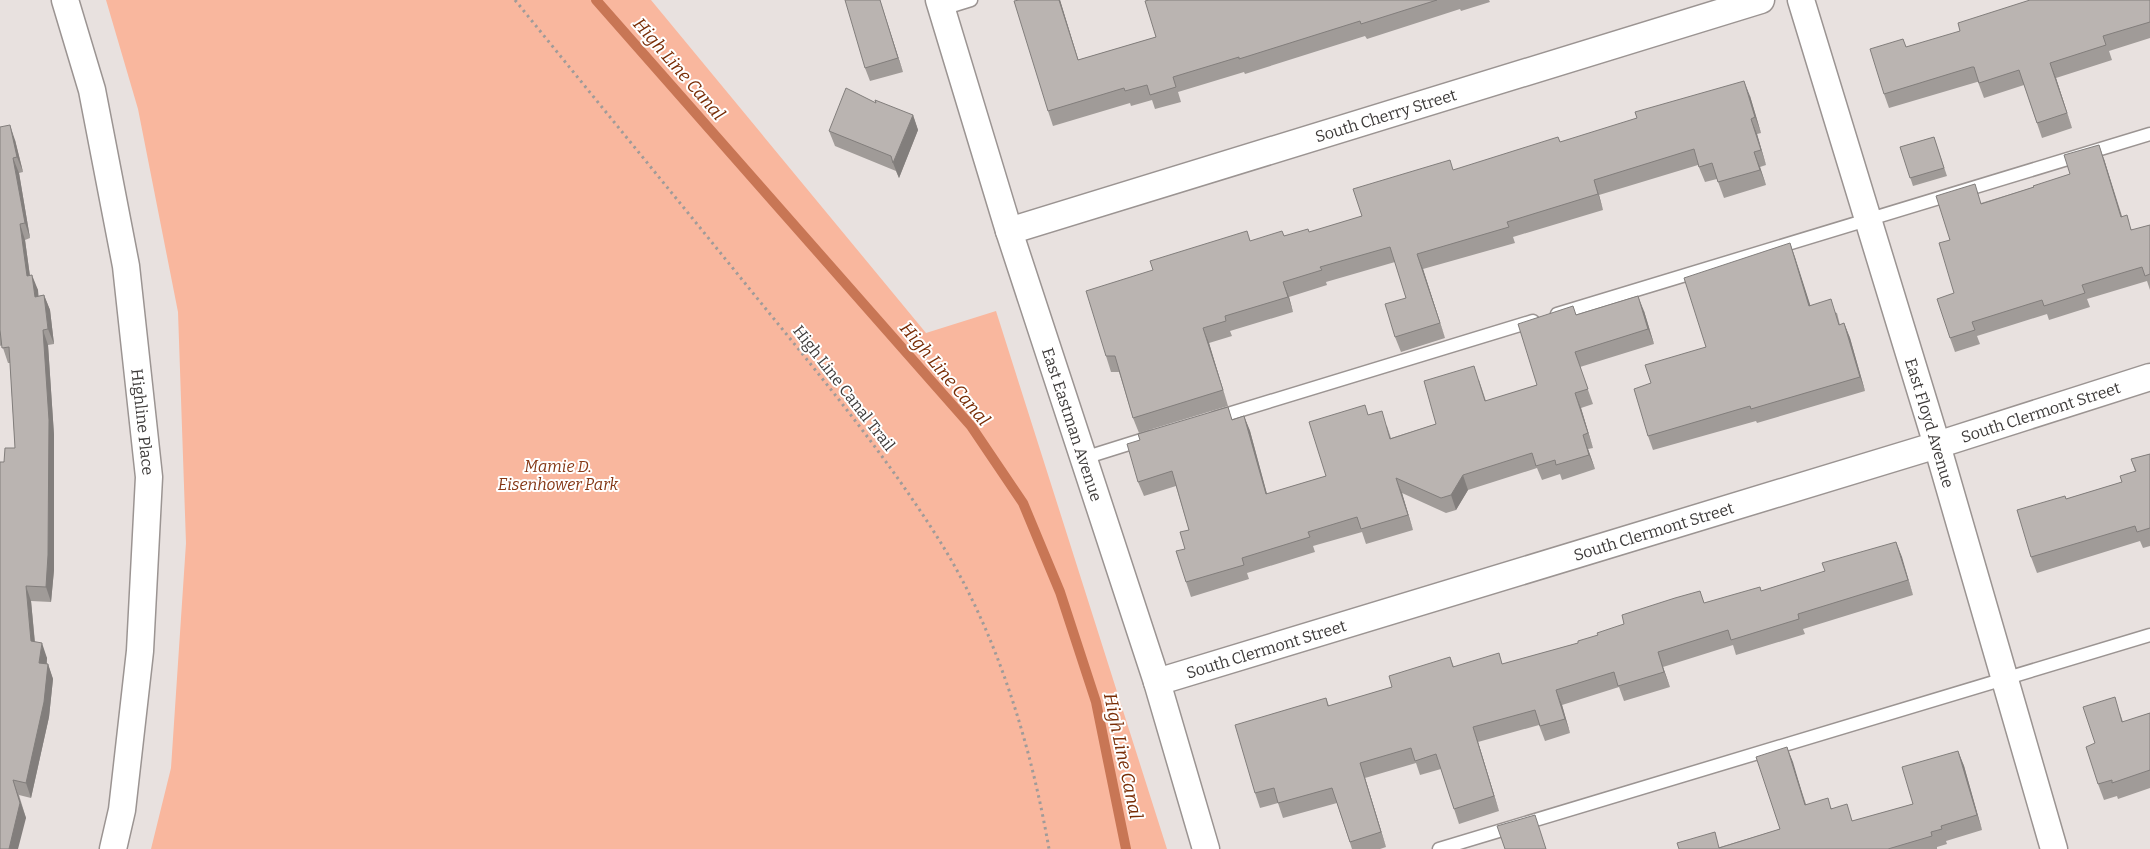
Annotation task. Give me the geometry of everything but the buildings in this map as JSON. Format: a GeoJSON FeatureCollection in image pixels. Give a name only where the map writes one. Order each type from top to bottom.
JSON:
{"type":"FeatureCollection","features":[{"type":"Feature","properties":{"kind":"street","name":"Highline Place"},"geometry":{"type":"LineString","coordinates":[[65,0],[92,90],[126,266],[149,477],[140,651],[122,810],[113,849]]}},
{"type":"Feature","properties":{"kind":"street","name":"South Cherry Street"},"geometry":{"type":"LineString","coordinates":[[1009,231],[1761,0]]}},
{"type":"Feature","properties":{"kind":"street","name":"East Floyd Avenue"},"geometry":{"type":"LineString","coordinates":[[1801,0],[1937,445],[2054,849]]}},
{"type":"Feature","properties":{"kind":"street","name":"East Eastman Avenue"},"geometry":{"type":"LineString","coordinates":[[941,4],[1009,231],[1157,682],[1206,849]]}},
{"type":"Feature","properties":{"kind":"street","name":"South Clermont Street"},"geometry":{"type":"LineString","coordinates":[[1157,682],[1937,445],[2150,377]]}},
{"type":"Feature","properties":{"kind":"lane"},"geometry":{"type":"LineString","coordinates":[[941,4],[971,0]]}},
{"type":"Feature","properties":{"kind":"lane"},"geometry":{"type":"LineString","coordinates":[[1198,423],[2150,134]]}},
{"type":"Feature","properties":{"kind":"lane"},"geometry":{"type":"LineString","coordinates":[[1084,458],[1160,434]]}},
{"type":"Feature","properties":{"kind":"lane"},"geometry":{"type":"LineString","coordinates":[[1439,849],[2150,635]]}},
{"type":"Feature","properties":{"kind":"path","name":"High Line Canal Trail"},"geometry":{"type":"LineString","coordinates":[[515,0],[825,382],[898,479],[942,544],[981,620],[1016,710],[1041,801],[1049,849]]}},
{"type":"Feature","properties":{"kind":"green space","name":"Mamie D. Eisenhower Park"},"geometry":{"type":"Polygon","coordinates":[[[106,0],[651,0],[926,333],[996,311],[1167,849],[151,849],[171,768],[186,543],[178,312],[138,109],[106,0]]]}},
{"type":"Feature","properties":{"kind":"waterway","name":"High Line Canal"},"geometry":{"type":"LineString","coordinates":[[596,0],[971,426],[1023,503],[1060,592],[1096,702],[1126,849]]}}]}
